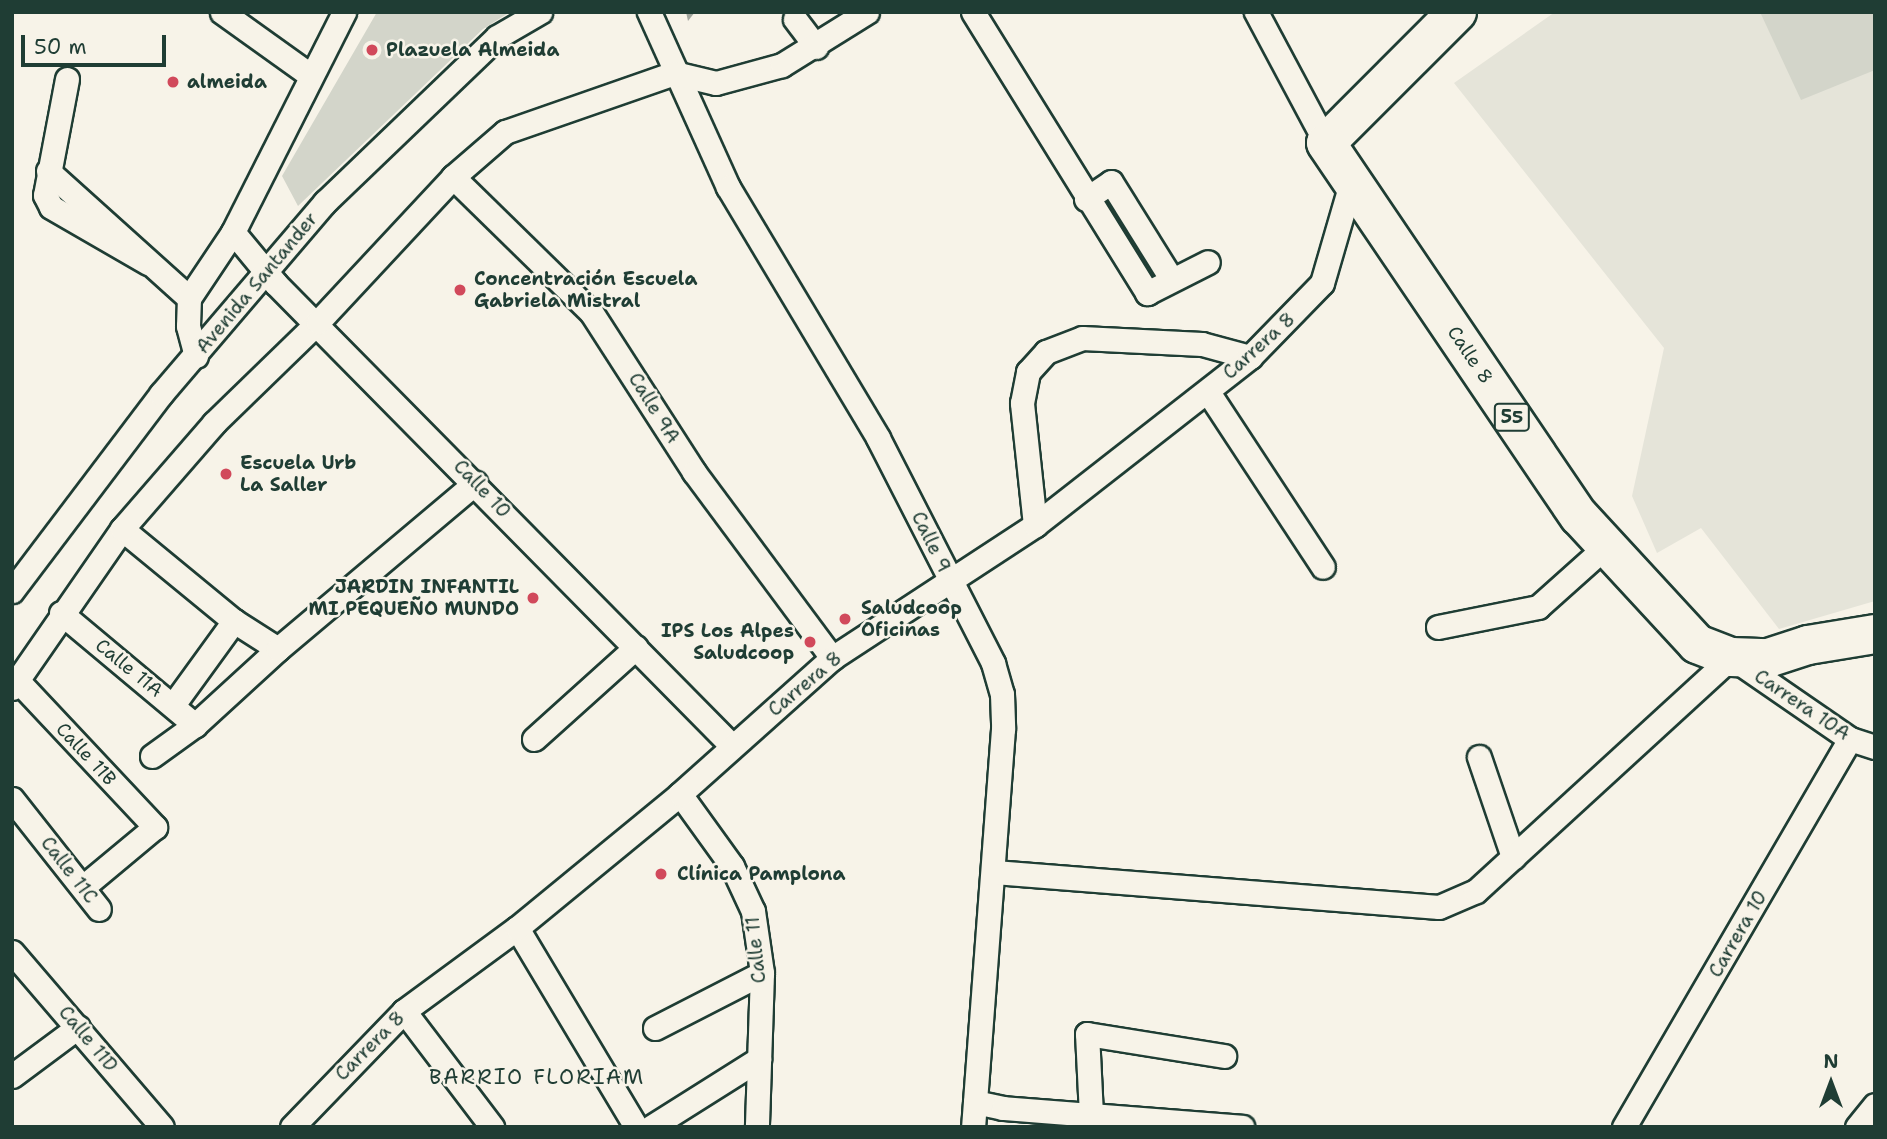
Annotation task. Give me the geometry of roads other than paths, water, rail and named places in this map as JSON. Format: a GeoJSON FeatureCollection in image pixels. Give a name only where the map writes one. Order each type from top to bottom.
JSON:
{"type":"FeatureCollection","features":[{"type":"Feature","properties":{"kind":"highway"},"geometry":{"type":"LineString","coordinates":[[1326,143],[1457,12]]}},
{"type":"Feature","properties":{"kind":"highway","name":"Calle 8"},"geometry":{"type":"LineString","coordinates":[[1326,143],[1579,516],[1697,644],[1731,657]]}},
{"type":"Feature","properties":{"kind":"highway","name":"55"},"geometry":{"type":"LineString","coordinates":[[1808,645],[1846,621],[1875,613]]}},
{"type":"Feature","properties":{"kind":"highway","name":"55"},"geometry":{"type":"LineString","coordinates":[[1731,657],[1768,659],[1808,645],[1875,634]]}},
{"type":"Feature","properties":{"kind":"street"},"geometry":{"type":"LineString","coordinates":[[222,12],[310,75]]}},
{"type":"Feature","properties":{"kind":"street"},"geometry":{"type":"LineString","coordinates":[[196,356],[188,326],[189,298],[233,232],[344,12]]}},
{"type":"Feature","properties":{"kind":"street","name":"Avenida Santander"},"geometry":{"type":"LineString","coordinates":[[15,582],[94,479],[196,356],[271,277],[373,154],[497,37],[540,12]]}},
{"type":"Feature","properties":{"kind":"street","name":"Calle 9"},"geometry":{"type":"LineString","coordinates":[[649,12],[669,63],[728,187],[877,438],[993,663],[1002,694],[994,872],[973,1127]]}},
{"type":"Feature","properties":{"kind":"street"},"geometry":{"type":"LineString","coordinates":[[14,684],[122,529],[214,423],[311,315],[453,177],[505,132],[669,63],[716,83],[782,65],[805,34],[867,12]]}},
{"type":"Feature","properties":{"kind":"street"},"geometry":{"type":"LineString","coordinates":[[973,12],[1086,199],[1147,293],[1208,262]]}},
{"type":"Feature","properties":{"kind":"street","name":"Calle 8"},"geometry":{"type":"LineString","coordinates":[[1256,12],[1326,143]]}},
{"type":"Feature","properties":{"kind":"street"},"geometry":{"type":"LineString","coordinates":[[67,79],[45,195],[51,207],[148,263],[189,298]]}},
{"type":"Feature","properties":{"kind":"street","name":"Calle 9A"},"geometry":{"type":"LineString","coordinates":[[453,177],[591,312],[694,472],[832,659]]}},
{"type":"Feature","properties":{"kind":"street","name":"Carrera 8"},"geometry":{"type":"LineString","coordinates":[[292,1127],[404,1012],[517,928],[680,794],[832,659],[951,583],[1035,525],[1250,357],[1322,283],[1352,180]]}},
{"type":"Feature","properties":{"kind":"street","name":"Calle 10"},"geometry":{"type":"LineString","coordinates":[[233,232],[271,277],[732,746]]}},
{"type":"Feature","properties":{"kind":"street"},"geometry":{"type":"LineString","coordinates":[[1035,525],[1022,403],[1028,372],[1046,352],[1082,338],[1202,344],[1250,357]]}},
{"type":"Feature","properties":{"kind":"street"},"geometry":{"type":"LineString","coordinates":[[1208,392],[1323,567]]}},
{"type":"Feature","properties":{"kind":"street"},"geometry":{"type":"LineString","coordinates":[[152,756],[195,725],[278,649],[475,483]]}},
{"type":"Feature","properties":{"kind":"street"},"geometry":{"type":"LineString","coordinates":[[122,529],[234,621],[278,649]]}},
{"type":"Feature","properties":{"kind":"street"},"geometry":{"type":"LineString","coordinates":[[1438,627],[1538,607],[1605,547]]}},
{"type":"Feature","properties":{"kind":"street","name":"Calle 11A"},"geometry":{"type":"LineString","coordinates":[[61,613],[195,725]]}},
{"type":"Feature","properties":{"kind":"street"},"geometry":{"type":"LineString","coordinates":[[173,705],[234,621]]}},
{"type":"Feature","properties":{"kind":"street"},"geometry":{"type":"LineString","coordinates":[[534,739],[636,648]]}},
{"type":"Feature","properties":{"kind":"street"},"geometry":{"type":"LineString","coordinates":[[994,872],[1438,907],[1476,891],[1731,657]]}},
{"type":"Feature","properties":{"kind":"street","name":"Carrera 10A"},"geometry":{"type":"LineString","coordinates":[[1731,657],[1850,739],[1875,747]]}},
{"type":"Feature","properties":{"kind":"street","name":"Calle 11B"},"geometry":{"type":"LineString","coordinates":[[14,684],[155,827],[83,887]]}},
{"type":"Feature","properties":{"kind":"street","name":"Carrera 10"},"geometry":{"type":"LineString","coordinates":[[1624,1127],[1850,739]]}},
{"type":"Feature","properties":{"kind":"street"},"geometry":{"type":"LineString","coordinates":[[1479,757],[1513,857]]}},
{"type":"Feature","properties":{"kind":"street","name":"Calle 11"},"geometry":{"type":"LineString","coordinates":[[680,794],[732,866],[753,911],[762,973],[757,1127]]}},
{"type":"Feature","properties":{"kind":"street","name":"Calle 11C"},"geometry":{"type":"LineString","coordinates":[[12,799],[99,909]]}},
{"type":"Feature","properties":{"kind":"street"},"geometry":{"type":"LineString","coordinates":[[517,928],[636,1127]]}},
{"type":"Feature","properties":{"kind":"street","name":"Calle 11D"},"geometry":{"type":"LineString","coordinates":[[12,952],[162,1127]]}},
{"type":"Feature","properties":{"kind":"street"},"geometry":{"type":"LineString","coordinates":[[655,1028],[762,973]]}},
{"type":"Feature","properties":{"kind":"street"},"geometry":{"type":"LineString","coordinates":[[404,1012],[492,1127]]}},
{"type":"Feature","properties":{"kind":"street"},"geometry":{"type":"LineString","coordinates":[[12,1076],[78,1027]]}},
{"type":"Feature","properties":{"kind":"street"},"geometry":{"type":"LineString","coordinates":[[1091,1115],[1087,1034],[1224,1056]]}},
{"type":"Feature","properties":{"kind":"street"},"geometry":{"type":"LineString","coordinates":[[651,1127],[759,1059]]}},
{"type":"Feature","properties":{"kind":"street"},"geometry":{"type":"LineString","coordinates":[[975,1102],[1008,1117],[1091,1115],[1242,1127]]}},
{"type":"Feature","properties":{"kind":"street"},"geometry":{"type":"LineString","coordinates":[[1857,1127],[1875,1105]]}},
{"type":"Feature","properties":{"kind":"place","name":"Plazuela Almeida"},"geometry":{"type":"Point","coordinates":[372,50]}},
{"type":"Feature","properties":{"kind":"place","name":"almeida"},"geometry":{"type":"Point","coordinates":[173,82]}},
{"type":"Feature","properties":{"kind":"place","name":"Concentración Escuela Gabriela Mistral"},"geometry":{"type":"Point","coordinates":[460,290]}},
{"type":"Feature","properties":{"kind":"place","name":"Escuela Urb La Saller"},"geometry":{"type":"Point","coordinates":[226,474]}},
{"type":"Feature","properties":{"kind":"place","name":"JARDIN INFANTIL MI PEQUEÑO MUNDO"},"geometry":{"type":"Point","coordinates":[533,598]}},
{"type":"Feature","properties":{"kind":"place","name":"Saludcoop Oficinas"},"geometry":{"type":"Point","coordinates":[845,619]}},
{"type":"Feature","properties":{"kind":"place","name":"IPS Los Alpes Saludcoop"},"geometry":{"type":"Point","coordinates":[810,642]}},
{"type":"Feature","properties":{"kind":"place","name":"Clínica Pamplona"},"geometry":{"type":"Point","coordinates":[661,874]}},
{"type":"Feature","properties":{"kind":"district","name":"BARRIO FLORIAM"},"geometry":{"type":"Point","coordinates":[537,1077]}}]}
